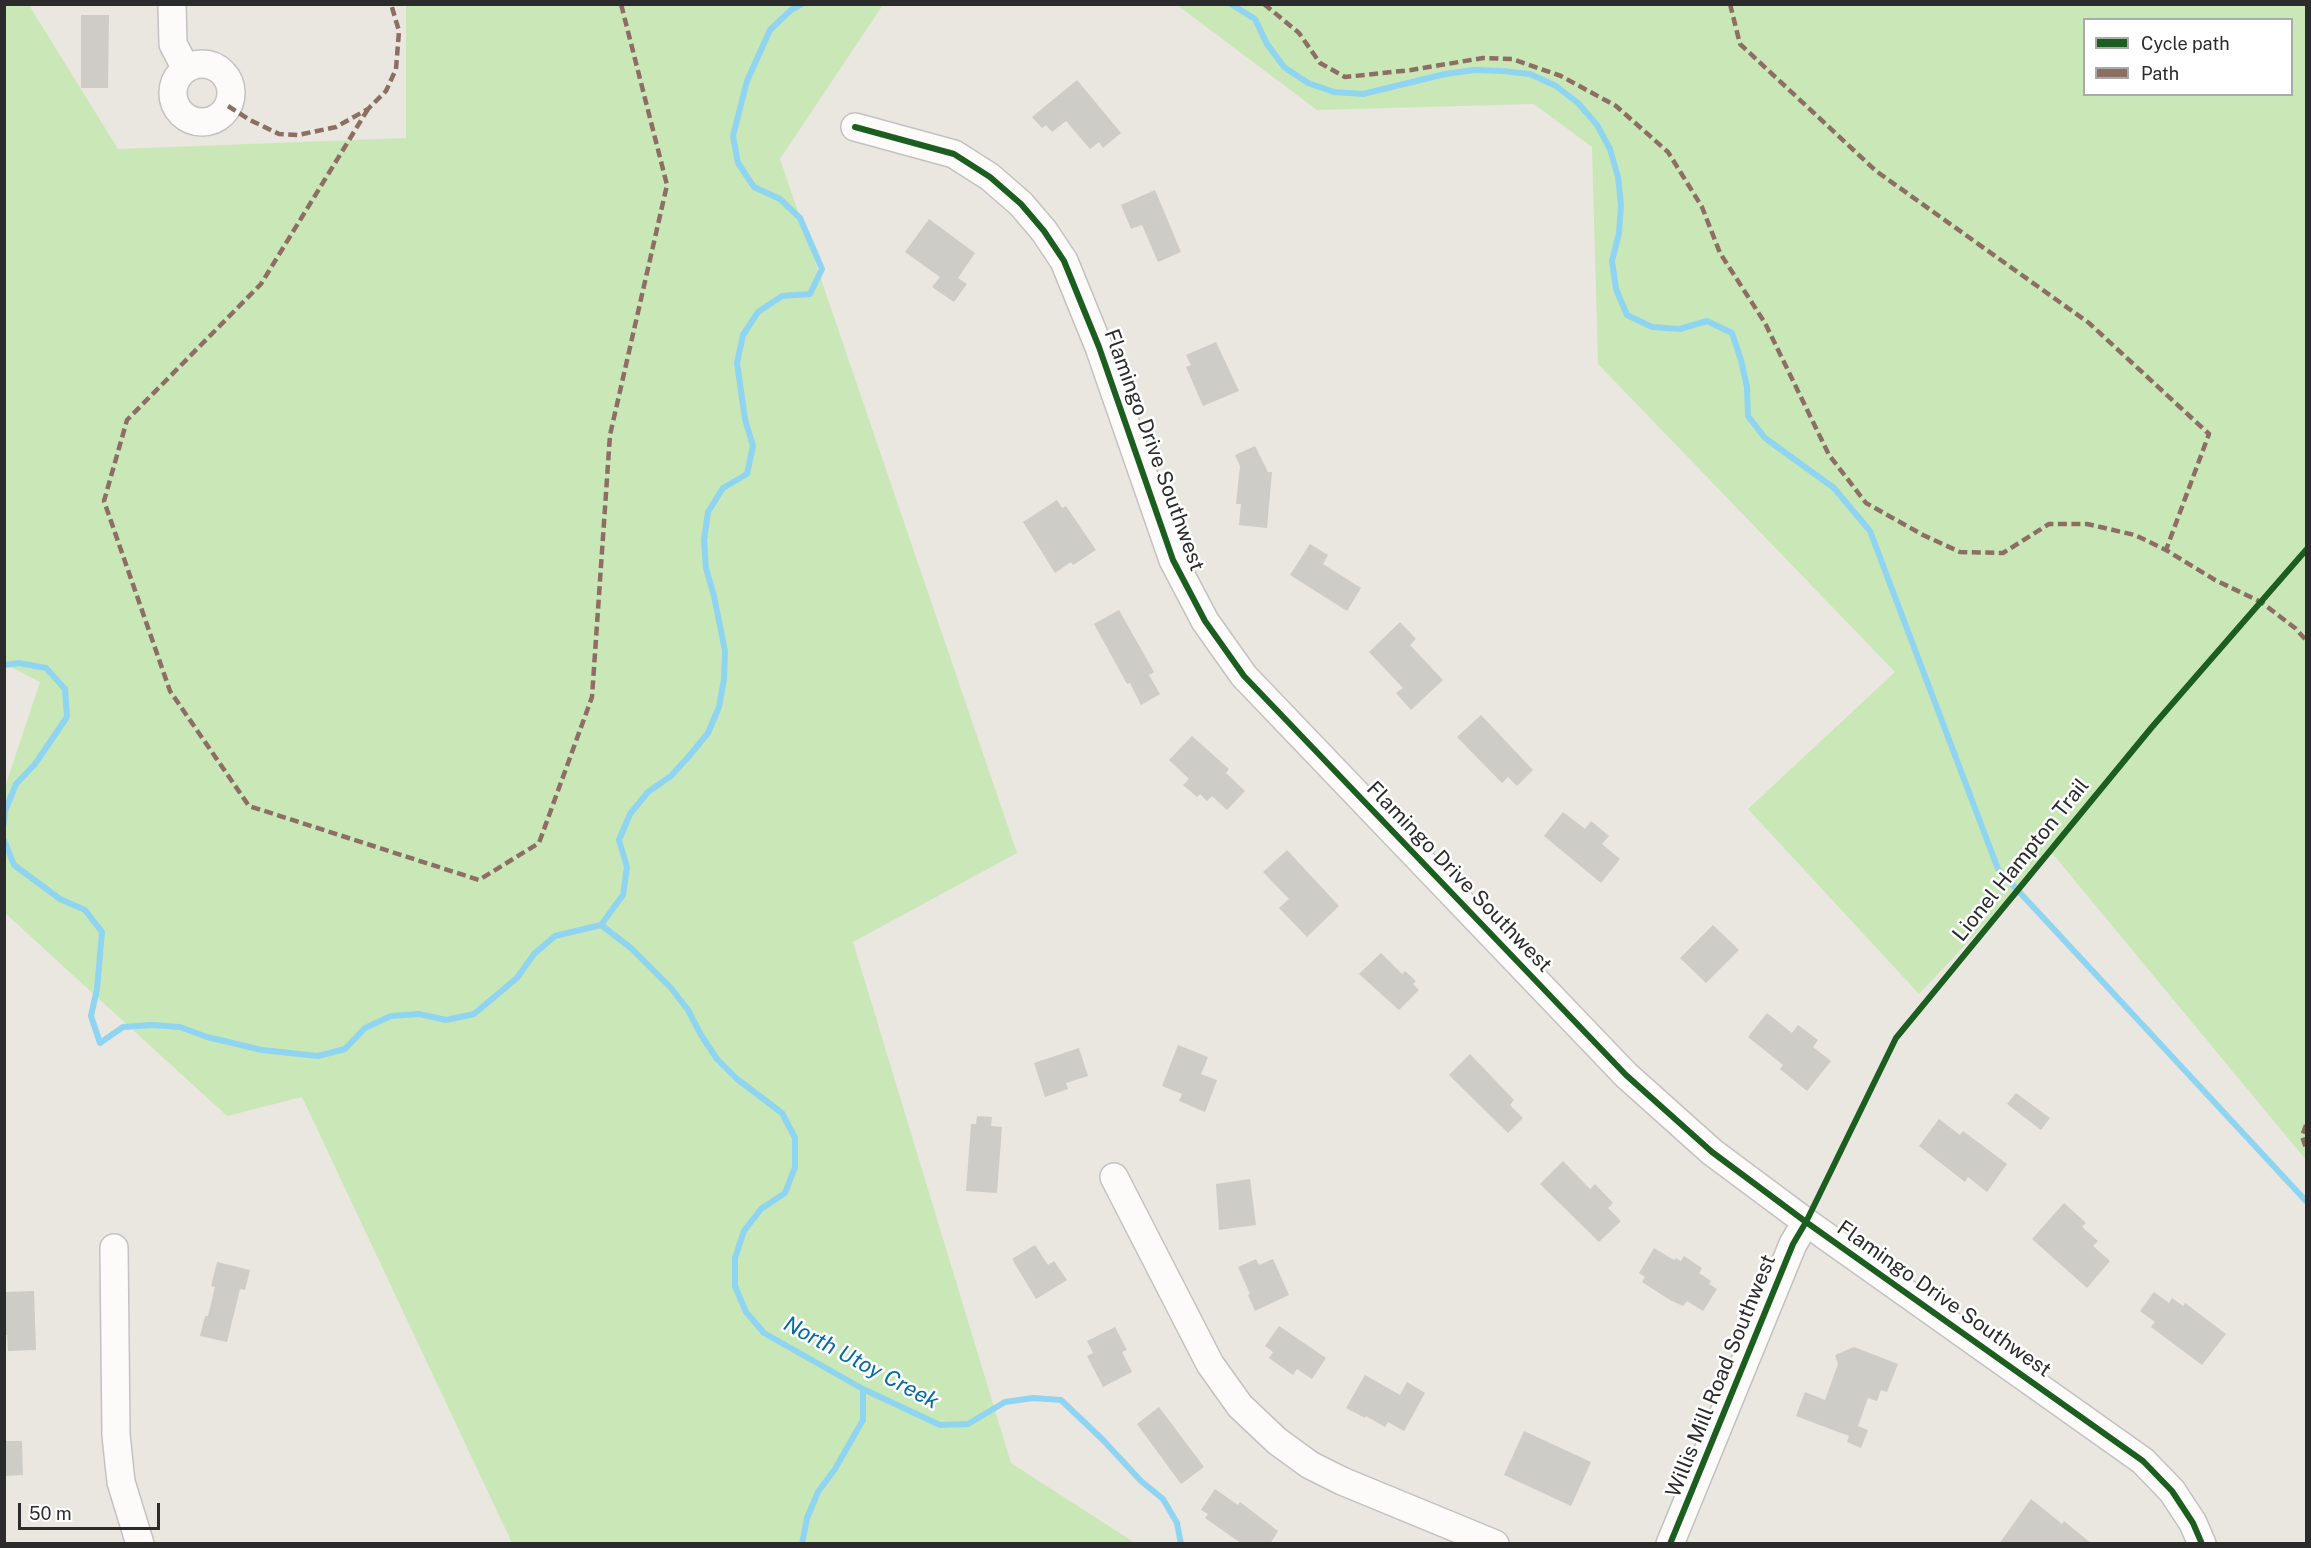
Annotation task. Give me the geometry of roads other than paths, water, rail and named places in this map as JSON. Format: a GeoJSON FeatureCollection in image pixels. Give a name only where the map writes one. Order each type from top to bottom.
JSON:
{"type":"FeatureCollection","features":[{"type":"Feature","properties":{"kind":"street"},"geometry":{"type":"LineString","coordinates":[[172,4],[173,44],[186,69]]}},
{"type":"Feature","properties":{"kind":"street","name":"Flamingo Drive Southwest"},"geometry":{"type":"LineString","coordinates":[[855,127],[954,154],[990,177],[1021,204],[1044,231],[1064,261],[1099,346],[1173,560],[1205,621],[1244,676],[1626,1075],[1712,1152],[1806,1222],[2143,1461],[2172,1491],[2193,1523],[2202,1544]]}},
{"type":"Feature","properties":{"kind":"street"},"geometry":{"type":"LineString","coordinates":[[1114,1177],[1210,1364],[1240,1406],[1277,1441],[1310,1465],[1342,1481],[1495,1544]]}},
{"type":"Feature","properties":{"kind":"street","name":"Willis Mill Road Southwest"},"geometry":{"type":"LineString","coordinates":[[1670,1544],[1793,1244],[1806,1222]]}},
{"type":"Feature","properties":{"kind":"street"},"geometry":{"type":"LineString","coordinates":[[114,1248],[116,1436],[121,1482],[140,1544]]}},
{"type":"Feature","properties":{"kind":"waterway"},"geometry":{"type":"LineString","coordinates":[[601,925],[623,895],[627,867],[619,840],[630,814],[648,792],[671,776],[690,755],[708,733],[719,707],[724,679],[725,651],[706,568],[704,540],[708,512],[723,488],[747,474],[753,446],[745,419],[737,363],[743,335],[758,312],[782,296],[810,294],[822,269],[800,218],[780,199],[754,187],[738,163],[733,136],[747,81],[770,30],[791,10],[802,4]]}},
{"type":"Feature","properties":{"kind":"waterway"},"geometry":{"type":"LineString","coordinates":[[1231,4],[1255,19],[1267,44],[1284,67],[1308,83],[1334,92],[1363,94],[1445,74],[1474,70],[1502,71],[1530,74],[1556,86],[1578,103],[1597,125],[1610,149],[1618,177],[1621,205],[1619,233],[1612,261],[1616,289],[1627,315],[1652,327],[1680,329],[1707,321],[1732,333],[1747,387],[1748,416],[1765,438],[1834,488],[1870,531],[1998,869],[2306,1201]]}},
{"type":"Feature","properties":{"kind":"waterway","name":"North Utoy Creek"},"geometry":{"type":"LineString","coordinates":[[4,665],[19,663],[46,668],[65,689],[67,717],[35,764],[16,784],[5,811],[4,823]]}},
{"type":"Feature","properties":{"kind":"waterway","name":"North Utoy Creek"},"geometry":{"type":"LineString","coordinates":[[4,840],[14,865],[60,899],[85,910],[102,932],[97,989],[91,1016],[100,1043],[123,1027],[152,1025],[180,1027],[207,1037],[262,1050],[318,1056],[345,1049],[365,1028],[391,1016],[419,1014],[446,1020],[474,1014],[517,978],[534,954],[555,936],[601,925]]}},
{"type":"Feature","properties":{"kind":"waterway","name":"North Utoy Creek"},"geometry":{"type":"LineString","coordinates":[[601,925],[631,948],[671,988],[688,1010],[717,1059],[737,1079],[782,1113],[795,1138],[795,1167],[785,1193],[761,1209],[744,1231],[735,1258],[735,1286],[746,1312],[764,1333],[863,1389],[940,1425],[968,1424],[1005,1402],[1033,1398],[1061,1400],[1141,1481],[1163,1499],[1177,1523],[1181,1544]]}},
{"type":"Feature","properties":{"kind":"waterway"},"geometry":{"type":"LineString","coordinates":[[802,1544],[807,1518],[818,1492],[835,1469],[863,1420],[863,1389]]}}]}
